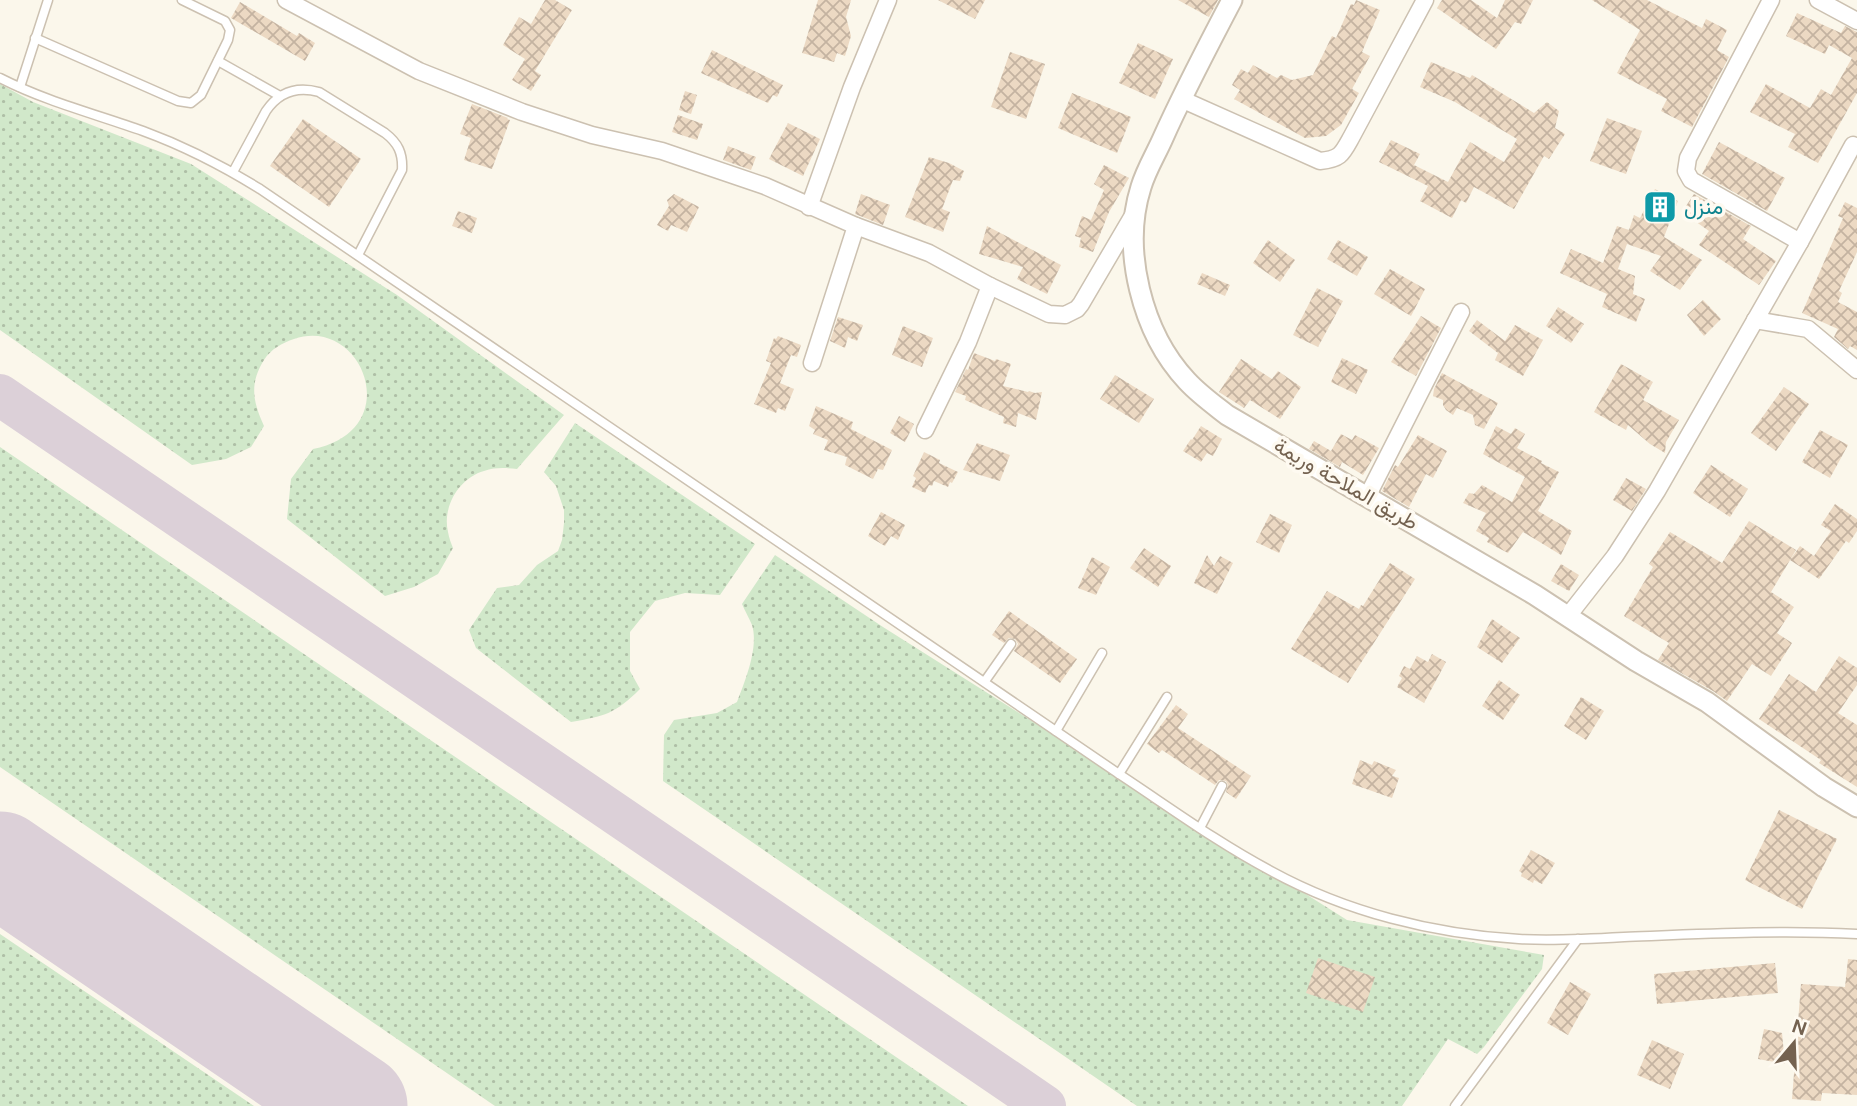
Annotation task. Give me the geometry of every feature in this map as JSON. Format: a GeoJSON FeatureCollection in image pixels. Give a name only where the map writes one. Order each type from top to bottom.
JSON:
{"type":"FeatureCollection","features":[{"type":"Feature","properties":{"kind":"street"},"geometry":{"type":"LineString","coordinates":[[286,0],[314,7],[419,71],[522,112],[592,135],[662,151],[765,186],[809,207],[929,253],[990,286],[1057,316],[1071,312],[1081,304],[1135,211]]}},
{"type":"Feature","properties":{"kind":"street"},"geometry":{"type":"LineString","coordinates":[[809,207],[852,87],[888,0]]}},
{"type":"Feature","properties":{"kind":"street","name":"طريق الملاحة وريمة"},"geometry":{"type":"LineString","coordinates":[[1232,0],[1181,99],[1141,186],[1135,211],[1135,258],[1146,308],[1168,357],[1185,379],[1227,415],[1470,556],[1636,661],[1707,702],[1824,787],[1857,807]]}},
{"type":"Feature","properties":{"kind":"street"},"geometry":{"type":"LineString","coordinates":[[1181,99],[1320,161],[1335,160],[1343,153],[1425,0]]}},
{"type":"Feature","properties":{"kind":"street"},"geometry":{"type":"LineString","coordinates":[[1771,0],[1688,158],[1686,171],[1691,180],[1800,242]]}},
{"type":"Feature","properties":{"kind":"street"},"geometry":{"type":"LineString","coordinates":[[1818,0],[1857,22]]}},
{"type":"Feature","properties":{"kind":"street"},"geometry":{"type":"LineString","coordinates":[[1568,616],[1615,556],[1657,491],[1853,145]]}},
{"type":"Feature","properties":{"kind":"street"},"geometry":{"type":"LineString","coordinates":[[812,363],[856,226]]}},
{"type":"Feature","properties":{"kind":"street"},"geometry":{"type":"LineString","coordinates":[[925,430],[968,342],[990,286]]}},
{"type":"Feature","properties":{"kind":"street"},"geometry":{"type":"LineString","coordinates":[[1367,497],[1461,312]]}},
{"type":"Feature","properties":{"kind":"street"},"geometry":{"type":"LineString","coordinates":[[1755,320],[1808,329],[1857,370]]}},
{"type":"Feature","properties":{"kind":"lane"},"geometry":{"type":"LineString","coordinates":[[20,87],[48,0]]}},
{"type":"Feature","properties":{"kind":"lane"},"geometry":{"type":"LineString","coordinates":[[35,38],[184,103],[191,103],[201,95],[230,35],[229,24],[182,0]]}},
{"type":"Feature","properties":{"kind":"lane"},"geometry":{"type":"LineString","coordinates":[[218,61],[281,96]]}},
{"type":"Feature","properties":{"kind":"lane"},"geometry":{"type":"LineString","coordinates":[[0,78],[155,136],[233,172],[1119,774],[1236,852],[1283,877],[1352,907],[1435,929],[1478,936],[1578,939],[1782,932],[1857,934]]}},
{"type":"Feature","properties":{"kind":"lane"},"geometry":{"type":"LineString","coordinates":[[233,172],[272,102],[299,89],[318,92],[385,133],[399,149],[402,170],[358,255]]}},
{"type":"Feature","properties":{"kind":"lane"},"geometry":{"type":"LineString","coordinates":[[985,681],[1010,644]]}},
{"type":"Feature","properties":{"kind":"lane"},"geometry":{"type":"LineString","coordinates":[[1056,731],[1102,653]]}},
{"type":"Feature","properties":{"kind":"lane"},"geometry":{"type":"LineString","coordinates":[[1119,774],[1167,697]]}},
{"type":"Feature","properties":{"kind":"lane"},"geometry":{"type":"LineString","coordinates":[[1200,828],[1222,786]]}},
{"type":"Feature","properties":{"kind":"lane"},"geometry":{"type":"LineString","coordinates":[[1455,1106],[1578,939]]}},
{"type":"Feature","properties":{"kind":"green space"},"geometry":{"type":"Polygon","coordinates":[[[0,84],[33,102],[191,164],[397,295],[564,415],[517,469],[497,468],[484,471],[460,487],[448,513],[448,532],[453,548],[438,574],[414,587],[385,596],[287,519],[291,479],[313,449],[342,438],[360,420],[367,400],[365,378],[355,358],[339,343],[318,336],[294,339],[273,350],[264,360],[256,377],[255,401],[264,426],[251,447],[226,459],[192,465],[0,330],[0,84]]]}},
{"type":"Feature","properties":{"kind":"green space"},"geometry":{"type":"Polygon","coordinates":[[[575,423],[755,544],[720,595],[685,593],[655,601],[630,632],[630,671],[640,689],[609,713],[571,722],[476,648],[469,630],[497,588],[519,585],[537,565],[558,551],[562,540],[564,510],[556,486],[544,472],[575,423]]]}},
{"type":"Feature","properties":{"kind":"green space"},"geometry":{"type":"Polygon","coordinates":[[[0,447],[968,1106],[495,1106],[0,767],[0,447]]]}},
{"type":"Feature","properties":{"kind":"green space"},"geometry":{"type":"Polygon","coordinates":[[[775,555],[883,627],[1347,920],[1544,955],[1542,969],[1477,1054],[1448,1039],[1402,1106],[1137,1106],[663,781],[664,735],[674,720],[717,713],[737,702],[754,643],[752,625],[742,604],[775,555]]]}},
{"type":"Feature","properties":{"kind":"green space"},"geometry":{"type":"Polygon","coordinates":[[[0,934],[254,1106],[0,1106],[0,934]]]}},
{"type":"Feature","properties":{"kind":"building"},"geometry":{"type":"Polygon","coordinates":[[[545,0],[555,0],[572,10],[535,71],[541,75],[531,91],[512,80],[525,59],[503,45],[519,17],[531,24],[545,0]]]}},
{"type":"Feature","properties":{"kind":"building"},"geometry":{"type":"Polygon","coordinates":[[[818,0],[851,0],[846,17],[851,36],[845,56],[837,53],[834,62],[802,53],[818,0]]]}},
{"type":"Feature","properties":{"kind":"building"},"geometry":{"type":"Polygon","coordinates":[[[938,0],[985,0],[975,19],[938,0]]]}},
{"type":"Feature","properties":{"kind":"building"},"geometry":{"type":"Polygon","coordinates":[[[1178,0],[1218,0],[1209,17],[1178,0]]]}},
{"type":"Feature","properties":{"kind":"building"},"geometry":{"type":"Polygon","coordinates":[[[1356,0],[1380,10],[1362,52],[1370,56],[1352,89],[1359,93],[1341,125],[1326,136],[1305,138],[1234,99],[1240,90],[1232,85],[1241,69],[1248,73],[1253,65],[1277,78],[1281,75],[1292,80],[1313,75],[1332,36],[1336,38],[1351,4],[1354,5],[1356,0]]]}},
{"type":"Feature","properties":{"kind":"building"},"geometry":{"type":"Polygon","coordinates":[[[1442,0],[1471,0],[1497,18],[1505,0],[1533,0],[1521,24],[1515,22],[1496,49],[1437,8],[1442,0]]]}},
{"type":"Feature","properties":{"kind":"building"},"geometry":{"type":"Polygon","coordinates":[[[1592,0],[1647,0],[1702,28],[1706,19],[1727,30],[1717,50],[1729,57],[1692,127],[1661,111],[1667,99],[1617,73],[1640,30],[1592,0]]]}},
{"type":"Feature","properties":{"kind":"building"},"geometry":{"type":"Polygon","coordinates":[[[240,2],[297,36],[299,33],[315,43],[305,61],[231,18],[240,2]]]}},
{"type":"Feature","properties":{"kind":"building"},"geometry":{"type":"Polygon","coordinates":[[[1797,13],[1841,33],[1845,26],[1857,32],[1857,93],[1818,163],[1788,147],[1795,134],[1750,112],[1766,84],[1810,108],[1821,89],[1831,95],[1852,58],[1829,45],[1825,54],[1786,36],[1797,13]]]}},
{"type":"Feature","properties":{"kind":"building"},"geometry":{"type":"Polygon","coordinates":[[[1138,43],[1173,59],[1155,99],[1119,83],[1138,43]]]}},
{"type":"Feature","properties":{"kind":"building"},"geometry":{"type":"Polygon","coordinates":[[[712,50],[783,85],[777,97],[773,95],[768,103],[701,73],[712,50]]]}},
{"type":"Feature","properties":{"kind":"building"},"geometry":{"type":"Polygon","coordinates":[[[1010,52],[1045,64],[1026,119],[991,107],[1010,52]]]}},
{"type":"Feature","properties":{"kind":"building"},"geometry":{"type":"Polygon","coordinates":[[[1431,62],[1470,78],[1472,75],[1534,113],[1547,102],[1559,111],[1555,128],[1565,134],[1549,159],[1544,156],[1514,209],[1474,187],[1466,203],[1461,200],[1452,218],[1420,201],[1428,186],[1379,162],[1391,140],[1420,154],[1414,165],[1448,182],[1470,142],[1504,162],[1517,139],[1455,102],[1420,87],[1431,62]]]}},
{"type":"Feature","properties":{"kind":"building"},"geometry":{"type":"Polygon","coordinates":[[[685,91],[697,95],[691,114],[679,110],[685,91]]]}},
{"type":"Feature","properties":{"kind":"building"},"geometry":{"type":"Polygon","coordinates":[[[1072,93],[1131,117],[1117,153],[1058,128],[1072,93]]]}},
{"type":"Feature","properties":{"kind":"building"},"geometry":{"type":"Polygon","coordinates":[[[472,104],[510,120],[492,169],[464,160],[471,138],[460,134],[472,104]]]}},
{"type":"Feature","properties":{"kind":"building"},"geometry":{"type":"Polygon","coordinates":[[[678,115],[703,124],[697,140],[672,132],[678,115]]]}},
{"type":"Feature","properties":{"kind":"building"},"geometry":{"type":"Polygon","coordinates":[[[1607,118],[1642,131],[1626,174],[1590,161],[1607,118]]]}},
{"type":"Feature","properties":{"kind":"building"},"geometry":{"type":"Polygon","coordinates":[[[303,119],[361,159],[329,207],[270,166],[303,119]]]}},
{"type":"Feature","properties":{"kind":"building"},"geometry":{"type":"Polygon","coordinates":[[[788,123],[820,139],[803,176],[769,159],[788,123]]]}},
{"type":"Feature","properties":{"kind":"building"},"geometry":{"type":"Polygon","coordinates":[[[1719,142],[1785,178],[1767,211],[1702,174],[1719,142]]]}},
{"type":"Feature","properties":{"kind":"building"},"geometry":{"type":"Polygon","coordinates":[[[728,146],[756,157],[751,170],[723,160],[728,146]]]}},
{"type":"Feature","properties":{"kind":"building"},"geometry":{"type":"Polygon","coordinates":[[[929,157],[964,171],[960,181],[953,180],[942,209],[950,212],[943,232],[905,217],[929,157]]]}},
{"type":"Feature","properties":{"kind":"building"},"geometry":{"type":"Polygon","coordinates":[[[1104,165],[1129,178],[1109,212],[1093,252],[1079,247],[1081,238],[1075,236],[1082,216],[1091,220],[1104,190],[1094,184],[1104,165]]]}},
{"type":"Feature","properties":{"kind":"building"},"geometry":{"type":"Polygon","coordinates":[[[1655,189],[1678,201],[1664,237],[1702,260],[1680,290],[1650,271],[1661,256],[1627,244],[1618,269],[1635,276],[1633,294],[1645,299],[1636,322],[1602,307],[1607,294],[1560,273],[1571,249],[1603,263],[1617,226],[1629,230],[1634,215],[1640,218],[1655,189]]]}},
{"type":"Feature","properties":{"kind":"building"},"geometry":{"type":"Polygon","coordinates":[[[674,194],[699,207],[687,232],[671,225],[668,231],[657,225],[669,206],[667,200],[674,194]]]}},
{"type":"Feature","properties":{"kind":"building"},"geometry":{"type":"Polygon","coordinates":[[[861,194],[890,205],[883,225],[855,214],[861,194]]]}},
{"type":"Feature","properties":{"kind":"building"},"geometry":{"type":"Polygon","coordinates":[[[1694,194],[1751,226],[1743,239],[1776,261],[1759,285],[1699,245],[1709,231],[1682,212],[1694,194]]]}},
{"type":"Feature","properties":{"kind":"building"},"geometry":{"type":"Polygon","coordinates":[[[1845,202],[1857,208],[1857,252],[1839,291],[1842,293],[1838,302],[1857,312],[1857,350],[1850,346],[1848,349],[1834,337],[1838,329],[1802,313],[1843,218],[1838,216],[1845,202]]]}},
{"type":"Feature","properties":{"kind":"building"},"geometry":{"type":"Polygon","coordinates":[[[458,211],[477,218],[472,233],[452,226],[458,211]]]}},
{"type":"Feature","properties":{"kind":"building"},"geometry":{"type":"Polygon","coordinates":[[[987,226],[1061,265],[1047,294],[1017,279],[1023,267],[979,254],[987,226]]]}},
{"type":"Feature","properties":{"kind":"building"},"geometry":{"type":"Polygon","coordinates":[[[1268,240],[1295,260],[1280,282],[1253,263],[1268,240]]]}},
{"type":"Feature","properties":{"kind":"building"},"geometry":{"type":"Polygon","coordinates":[[[1338,240],[1368,257],[1357,276],[1327,259],[1338,240]]]}},
{"type":"Feature","properties":{"kind":"building"},"geometry":{"type":"Polygon","coordinates":[[[1390,269],[1425,289],[1411,316],[1374,294],[1390,269]]]}},
{"type":"Feature","properties":{"kind":"building"},"geometry":{"type":"Polygon","coordinates":[[[1202,273],[1230,285],[1225,296],[1197,284],[1202,273]]]}},
{"type":"Feature","properties":{"kind":"building"},"geometry":{"type":"Polygon","coordinates":[[[1317,288],[1343,301],[1318,347],[1293,335],[1317,288]]]}},
{"type":"Feature","properties":{"kind":"building"},"geometry":{"type":"Polygon","coordinates":[[[1703,300],[1721,319],[1704,336],[1687,315],[1703,300]]]}},
{"type":"Feature","properties":{"kind":"building"},"geometry":{"type":"Polygon","coordinates":[[[1558,307],[1584,324],[1571,343],[1546,326],[1558,307]]]}},
{"type":"Feature","properties":{"kind":"building"},"geometry":{"type":"Polygon","coordinates":[[[1421,316],[1441,328],[1416,376],[1391,362],[1421,316]]]}},
{"type":"Feature","properties":{"kind":"building"},"geometry":{"type":"Polygon","coordinates":[[[838,317],[863,325],[857,341],[848,337],[845,348],[830,341],[838,317]]]}},
{"type":"Feature","properties":{"kind":"building"},"geometry":{"type":"Polygon","coordinates":[[[1477,320],[1505,341],[1515,325],[1543,340],[1523,376],[1495,360],[1498,353],[1469,331],[1477,320]]]}},
{"type":"Feature","properties":{"kind":"building"},"geometry":{"type":"Polygon","coordinates":[[[903,326],[933,338],[922,367],[892,355],[903,326]]]}},
{"type":"Feature","properties":{"kind":"building"},"geometry":{"type":"Polygon","coordinates":[[[778,336],[801,345],[797,357],[791,355],[780,383],[794,389],[785,411],[778,408],[776,413],[754,404],[771,363],[766,361],[774,338],[778,336]]]}},
{"type":"Feature","properties":{"kind":"building"},"geometry":{"type":"Polygon","coordinates":[[[974,353],[1011,364],[1003,386],[1028,392],[1042,392],[1036,420],[1018,413],[1016,427],[1003,423],[1004,417],[965,400],[966,396],[955,392],[974,353]]]}},
{"type":"Feature","properties":{"kind":"building"},"geometry":{"type":"Polygon","coordinates":[[[1342,358],[1368,370],[1356,394],[1331,382],[1342,358]]]}},
{"type":"Feature","properties":{"kind":"building"},"geometry":{"type":"Polygon","coordinates":[[[1241,359],[1272,379],[1278,371],[1301,387],[1280,419],[1250,400],[1244,408],[1219,392],[1241,359]]]}},
{"type":"Feature","properties":{"kind":"building"},"geometry":{"type":"Polygon","coordinates":[[[1621,364],[1653,382],[1643,400],[1679,420],[1666,442],[1665,453],[1628,425],[1626,430],[1594,412],[1621,364]]]}},
{"type":"Feature","properties":{"kind":"building"},"geometry":{"type":"Polygon","coordinates":[[[1442,373],[1498,403],[1484,429],[1475,425],[1473,415],[1457,408],[1453,415],[1446,410],[1443,400],[1433,396],[1442,373]]]}},
{"type":"Feature","properties":{"kind":"building"},"geometry":{"type":"Polygon","coordinates":[[[1115,375],[1154,399],[1139,423],[1100,399],[1115,375]]]}},
{"type":"Feature","properties":{"kind":"building"},"geometry":{"type":"Polygon","coordinates":[[[1784,387],[1809,404],[1776,451],[1751,433],[1784,387]]]}},
{"type":"Feature","properties":{"kind":"building"},"geometry":{"type":"Polygon","coordinates":[[[816,406],[853,422],[851,429],[892,450],[883,470],[878,469],[873,479],[845,465],[847,457],[824,450],[828,440],[813,434],[815,430],[809,426],[816,406]]]}},
{"type":"Feature","properties":{"kind":"building"},"geometry":{"type":"Polygon","coordinates":[[[899,416],[914,424],[905,442],[890,433],[899,416]]]}},
{"type":"Feature","properties":{"kind":"building"},"geometry":{"type":"Polygon","coordinates":[[[1201,426],[1222,439],[1213,456],[1207,453],[1201,462],[1183,451],[1201,426]]]}},
{"type":"Feature","properties":{"kind":"building"},"geometry":{"type":"Polygon","coordinates":[[[1496,426],[1511,434],[1515,428],[1525,434],[1517,448],[1559,472],[1538,511],[1572,531],[1561,555],[1523,532],[1508,553],[1487,542],[1489,538],[1476,531],[1486,513],[1463,503],[1469,493],[1474,494],[1482,485],[1512,502],[1525,477],[1483,454],[1496,426]]]}},
{"type":"Feature","properties":{"kind":"building"},"geometry":{"type":"Polygon","coordinates":[[[1820,430],[1848,445],[1830,478],[1802,462],[1820,430]]]}},
{"type":"Feature","properties":{"kind":"building"},"geometry":{"type":"Polygon","coordinates":[[[1341,434],[1352,440],[1355,435],[1379,448],[1363,475],[1342,462],[1340,467],[1309,449],[1314,441],[1331,451],[1341,434]]]}},
{"type":"Feature","properties":{"kind":"building"},"geometry":{"type":"Polygon","coordinates":[[[1418,435],[1447,451],[1433,478],[1426,474],[1409,507],[1382,491],[1395,465],[1398,467],[1418,435]]]}},
{"type":"Feature","properties":{"kind":"building"},"geometry":{"type":"Polygon","coordinates":[[[977,443],[1010,455],[1000,481],[963,470],[977,443]]]}},
{"type":"Feature","properties":{"kind":"building"},"geometry":{"type":"Polygon","coordinates":[[[924,452],[958,472],[948,487],[934,481],[925,493],[912,487],[916,478],[913,476],[924,452]]]}},
{"type":"Feature","properties":{"kind":"building"},"geometry":{"type":"Polygon","coordinates":[[[1711,465],[1748,489],[1730,517],[1693,493],[1711,465]]]}},
{"type":"Feature","properties":{"kind":"building"},"geometry":{"type":"Polygon","coordinates":[[[1626,478],[1646,489],[1632,511],[1613,500],[1626,478]]]}},
{"type":"Feature","properties":{"kind":"building"},"geometry":{"type":"Polygon","coordinates":[[[1835,504],[1857,519],[1857,531],[1849,543],[1846,541],[1819,579],[1790,560],[1800,546],[1814,556],[1831,531],[1821,525],[1835,504]]]}},
{"type":"Feature","properties":{"kind":"building"},"geometry":{"type":"Polygon","coordinates":[[[881,512],[905,525],[898,540],[891,536],[885,546],[868,536],[881,512]]]}},
{"type":"Feature","properties":{"kind":"building"},"geometry":{"type":"Polygon","coordinates":[[[1270,514],[1292,525],[1279,553],[1256,542],[1270,514]]]}},
{"type":"Feature","properties":{"kind":"building"},"geometry":{"type":"Polygon","coordinates":[[[1749,521],[1796,550],[1771,592],[1794,607],[1777,633],[1792,643],[1771,676],[1752,664],[1727,701],[1658,660],[1669,643],[1624,616],[1653,567],[1649,564],[1670,532],[1722,563],[1749,521]]]}},
{"type":"Feature","properties":{"kind":"building"},"geometry":{"type":"Polygon","coordinates":[[[1144,548],[1171,566],[1158,587],[1130,568],[1144,548]]]}},
{"type":"Feature","properties":{"kind":"building"},"geometry":{"type":"Polygon","coordinates":[[[1207,555],[1214,566],[1220,556],[1233,563],[1217,594],[1194,583],[1207,555]]]}},
{"type":"Feature","properties":{"kind":"building"},"geometry":{"type":"Polygon","coordinates":[[[1092,557],[1110,567],[1096,595],[1078,588],[1092,557]]]}},
{"type":"Feature","properties":{"kind":"building"},"geometry":{"type":"Polygon","coordinates":[[[1390,563],[1415,579],[1348,683],[1291,649],[1327,591],[1359,609],[1390,563]]]}},
{"type":"Feature","properties":{"kind":"building"},"geometry":{"type":"Polygon","coordinates":[[[1561,564],[1579,575],[1569,591],[1551,581],[1561,564]]]}},
{"type":"Feature","properties":{"kind":"building"},"geometry":{"type":"Polygon","coordinates":[[[1009,611],[1077,659],[1060,683],[1014,651],[1018,644],[1015,639],[1009,638],[1004,643],[992,635],[1009,611]]]}},
{"type":"Feature","properties":{"kind":"building"},"geometry":{"type":"Polygon","coordinates":[[[1492,619],[1520,638],[1502,663],[1477,647],[1492,619]]]}},
{"type":"Feature","properties":{"kind":"building"},"geometry":{"type":"Polygon","coordinates":[[[1432,654],[1446,662],[1424,703],[1397,687],[1404,666],[1410,669],[1417,656],[1428,662],[1432,654]]]}},
{"type":"Feature","properties":{"kind":"building"},"geometry":{"type":"Polygon","coordinates":[[[1839,656],[1857,668],[1857,685],[1838,713],[1857,725],[1857,787],[1759,719],[1789,674],[1816,692],[1839,656]]]}},
{"type":"Feature","properties":{"kind":"building"},"geometry":{"type":"Polygon","coordinates":[[[1499,680],[1520,695],[1503,720],[1482,706],[1499,680]]]}},
{"type":"Feature","properties":{"kind":"building"},"geometry":{"type":"Polygon","coordinates":[[[1581,697],[1604,711],[1586,740],[1564,726],[1581,697]]]}},
{"type":"Feature","properties":{"kind":"building"},"geometry":{"type":"Polygon","coordinates":[[[1176,705],[1188,714],[1178,728],[1251,776],[1236,799],[1226,792],[1226,781],[1219,780],[1215,785],[1162,750],[1159,753],[1147,744],[1176,705]]]}},
{"type":"Feature","properties":{"kind":"building"},"geometry":{"type":"Polygon","coordinates":[[[1360,760],[1372,765],[1374,761],[1396,770],[1392,776],[1399,778],[1392,798],[1352,784],[1360,760]]]}},
{"type":"Feature","properties":{"kind":"building"},"geometry":{"type":"Polygon","coordinates":[[[1779,810],[1837,839],[1802,909],[1745,880],[1779,810]]]}},
{"type":"Feature","properties":{"kind":"building"},"geometry":{"type":"Polygon","coordinates":[[[1531,850],[1555,863],[1542,884],[1534,880],[1533,883],[1521,876],[1519,871],[1531,850]]]}},
{"type":"Feature","properties":{"kind":"building"},"geometry":{"type":"Polygon","coordinates":[[[1318,958],[1375,977],[1363,1012],[1306,993],[1318,958]]]}},
{"type":"Feature","properties":{"kind":"building"},"geometry":{"type":"Polygon","coordinates":[[[1848,959],[1857,960],[1857,1095],[1822,1093],[1821,1101],[1792,1099],[1801,984],[1845,987],[1848,959]]]}},
{"type":"Feature","properties":{"kind":"building"},"geometry":{"type":"Polygon","coordinates":[[[1775,963],[1778,993],[1657,1004],[1654,974],[1775,963]]]}},
{"type":"Feature","properties":{"kind":"building"},"geometry":{"type":"Polygon","coordinates":[[[1570,982],[1591,994],[1568,1035],[1547,1023],[1570,982]]]}},
{"type":"Feature","properties":{"kind":"building"},"geometry":{"type":"Polygon","coordinates":[[[1764,1029],[1782,1033],[1785,1064],[1758,1059],[1764,1029]]]}},
{"type":"Feature","properties":{"kind":"building"},"geometry":{"type":"Polygon","coordinates":[[[1652,1040],[1684,1054],[1670,1089],[1637,1075],[1652,1040]]]}},
{"type":"Feature","properties":{"kind":"taxiway"},"geometry":{"type":"LineString","coordinates":[[0,395],[1045,1106]]}},
{"type":"Feature","properties":{"kind":"runway"},"geometry":{"type":"LineString","coordinates":[[0,864],[355,1106]]}},
{"type":"Feature","properties":{"kind":"place","name":"منزل"},"geometry":{"type":"Point","coordinates":[1660,207]}}]}
